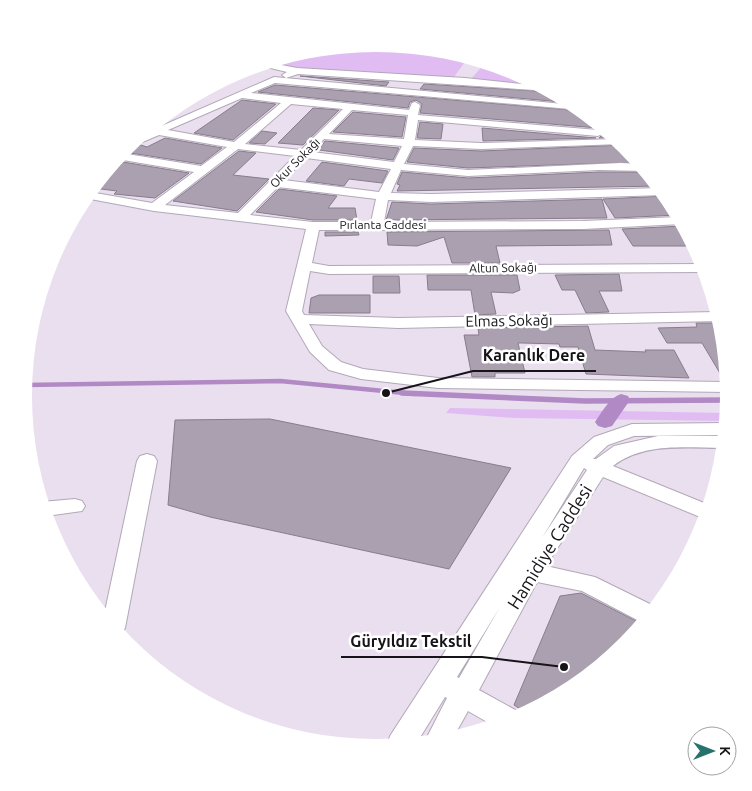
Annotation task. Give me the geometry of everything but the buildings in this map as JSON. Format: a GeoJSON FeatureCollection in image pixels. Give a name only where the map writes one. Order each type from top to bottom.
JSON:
{"type":"FeatureCollection","features":[{"type":"Feature","properties":{"kind":"street"},"geometry":{"type":"LineString","coordinates":[[447,60],[508,78]]}},
{"type":"Feature","properties":{"kind":"street"},"geometry":{"type":"LineString","coordinates":[[277,67],[297,70],[422,78],[467,67]]}},
{"type":"Feature","properties":{"kind":"street"},"geometry":{"type":"LineString","coordinates":[[165,125],[297,70]]}},
{"type":"Feature","properties":{"kind":"street"},"geometry":{"type":"LineString","coordinates":[[377,225],[383,196],[399,167],[409,143],[417,93],[422,78]]}},
{"type":"Feature","properties":{"kind":"street"},"geometry":{"type":"LineString","coordinates":[[274,80],[561,106]]}},
{"type":"Feature","properties":{"kind":"street"},"geometry":{"type":"LineString","coordinates":[[242,94],[289,102],[598,134]]}},
{"type":"Feature","properties":{"kind":"street"},"geometry":{"type":"LineString","coordinates":[[154,207],[237,145],[289,102]]}},
{"type":"Feature","properties":{"kind":"street","name":"Okur Sokağı"},"geometry":{"type":"LineString","coordinates":[[240,218],[350,107]]}},
{"type":"Feature","properties":{"kind":"street"},"geometry":{"type":"LineString","coordinates":[[157,131],[237,145],[399,167],[468,173],[577,168],[633,168]]}},
{"type":"Feature","properties":{"kind":"street"},"geometry":{"type":"LineString","coordinates":[[322,136],[409,143],[481,146],[608,142]]}},
{"type":"Feature","properties":{"kind":"street"},"geometry":{"type":"LineString","coordinates":[[129,158],[202,170]]}},
{"type":"Feature","properties":{"kind":"street"},"geometry":{"type":"LineString","coordinates":[[276,183],[383,196],[456,198],[653,192]]}},
{"type":"Feature","properties":{"kind":"street","name":"Pırlanta Caddesi"},"geometry":{"type":"LineString","coordinates":[[96,197],[154,207],[313,226],[583,225],[671,221]]}},
{"type":"Feature","properties":{"kind":"street"},"geometry":{"type":"LineString","coordinates":[[313,226],[294,311],[316,349],[335,366],[361,374],[438,383],[720,388]]}},
{"type":"Feature","properties":{"kind":"street","name":"Altun Sokağı"},"geometry":{"type":"LineString","coordinates":[[303,266],[330,270],[695,268]]}},
{"type":"Feature","properties":{"kind":"street","name":"Elmas Sokağı"},"geometry":{"type":"LineString","coordinates":[[299,319],[398,323],[710,317]]}},
{"type":"Feature","properties":{"kind":"street"},"geometry":{"type":"LineString","coordinates":[[700,509],[589,464],[601,441],[632,430],[718,429]]}},
{"type":"Feature","properties":{"kind":"street","name":"Hamidiye Caddesi"},"geometry":{"type":"LineString","coordinates":[[443,732],[464,694],[523,568],[589,464],[621,450],[658,442],[717,442]]}},
{"type":"Feature","properties":{"kind":"street"},"geometry":{"type":"LineString","coordinates":[[115,619],[147,460]]}},
{"type":"Feature","properties":{"kind":"street"},"geometry":{"type":"LineString","coordinates":[[52,508],[75,506]]}},
{"type":"Feature","properties":{"kind":"street"},"geometry":{"type":"LineString","coordinates":[[405,737],[440,681],[523,568],[587,583],[643,612]]}},
{"type":"Feature","properties":{"kind":"street"},"geometry":{"type":"LineString","coordinates":[[440,681],[501,715]]}},
{"type":"Feature","properties":{"kind":"shaded area"},"geometry":{"type":"Polygon","coordinates":[[[376,52],[421,55],[464,64],[454,77],[301,68],[284,65],[331,55],[376,52]]]}},
{"type":"Feature","properties":{"kind":"shaded area"},"geometry":{"type":"Polygon","coordinates":[[[480,68],[525,86],[470,80],[480,68]]]}},
{"type":"Feature","properties":{"kind":"shaded area"},"geometry":{"type":"Polygon","coordinates":[[[450,408],[719,413],[719,421],[514,418],[446,413],[450,408]]]}},
{"type":"Feature","properties":{"kind":"waterway"},"geometry":{"type":"LineString","coordinates":[[32,385],[280,381],[407,393]]}},
{"type":"Feature","properties":{"kind":"waterway"},"geometry":{"type":"LineString","coordinates":[[402,393],[407,393]]}},
{"type":"Feature","properties":{"kind":"waterway"},"geometry":{"type":"LineString","coordinates":[[407,393],[585,401],[720,400]]}},
{"type":"Feature","properties":{"kind":"waterway"},"geometry":{"type":"LineString","coordinates":[[407,393],[415,394]]}},
{"type":"Feature","properties":{"kind":"waterway"},"geometry":{"type":"LineString","coordinates":[[605,422],[621,400]]}},
{"type":"Feature","properties":{"kind":"place","name":"Karanlık Dere"},"geometry":{"type":"Point","coordinates":[386,393]}},
{"type":"Feature","properties":{"kind":"place","name":"Güryıldız Tekstil"},"geometry":{"type":"Point","coordinates":[564,667]}}]}
